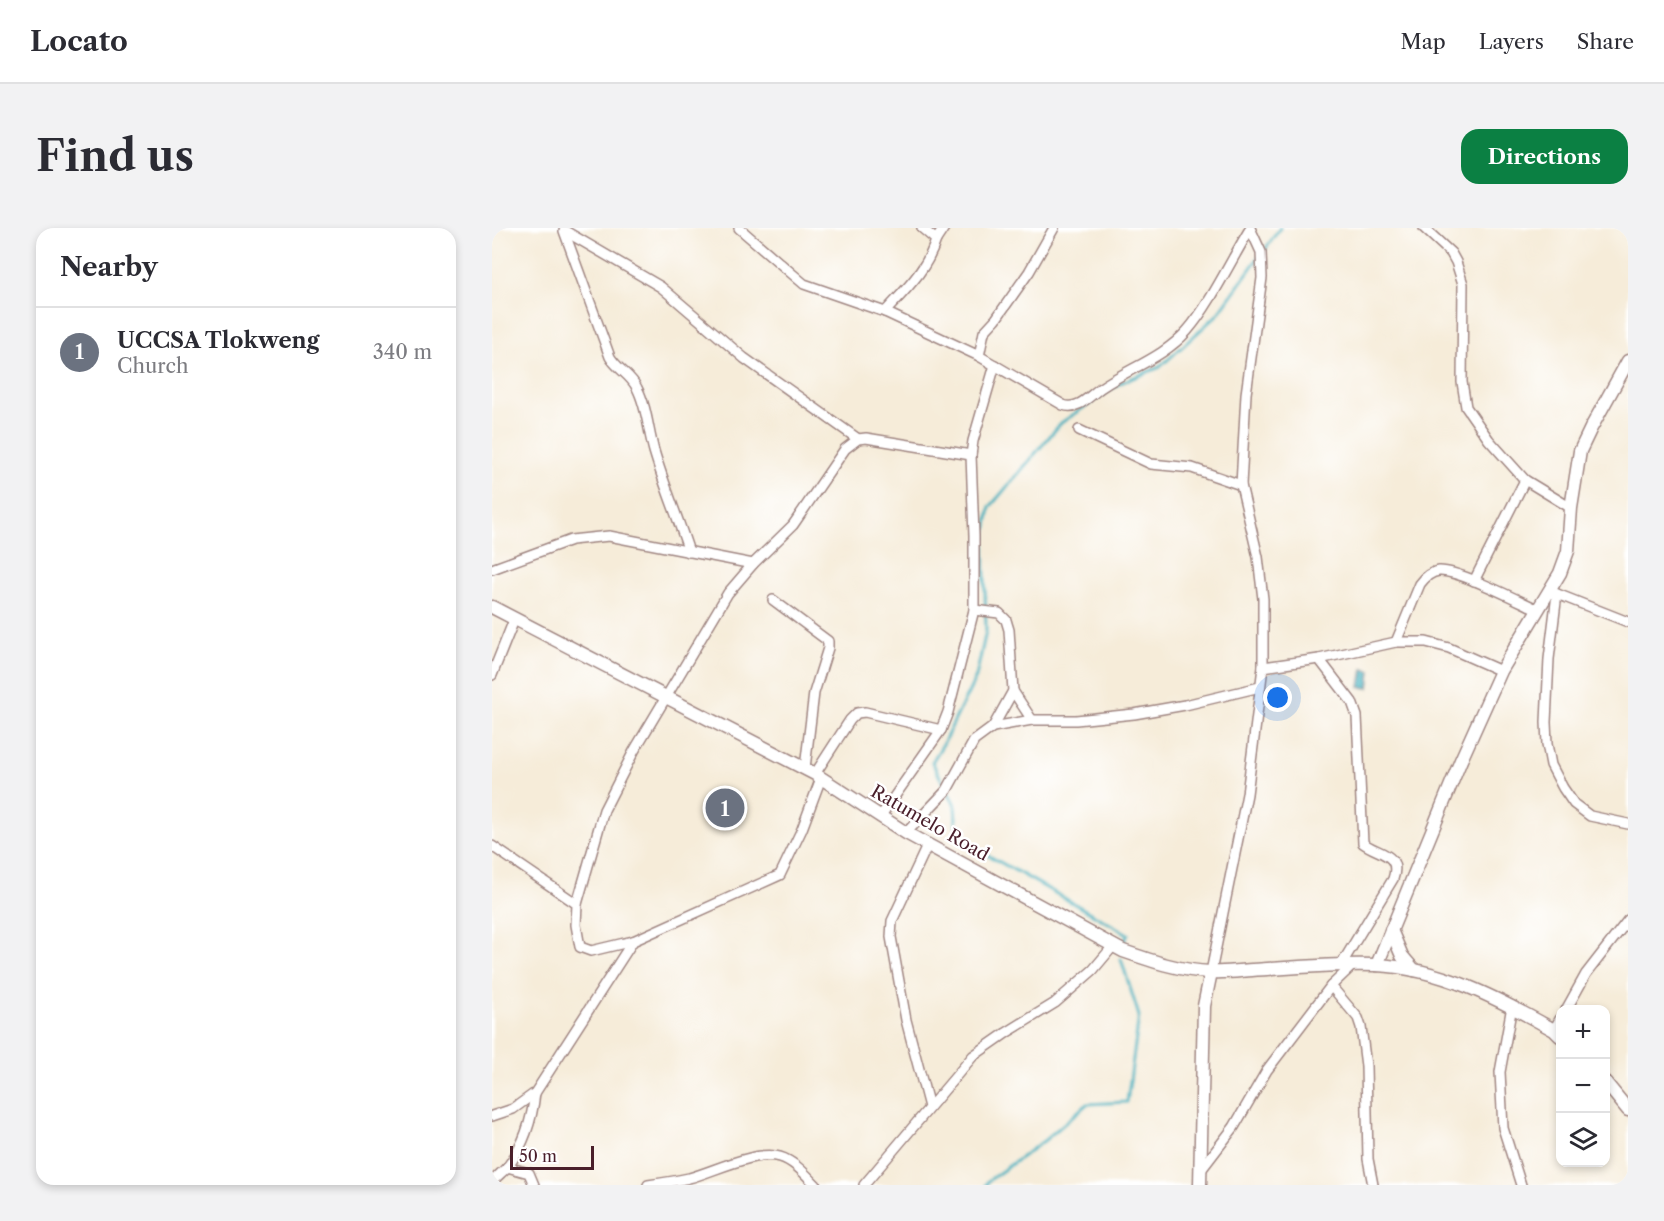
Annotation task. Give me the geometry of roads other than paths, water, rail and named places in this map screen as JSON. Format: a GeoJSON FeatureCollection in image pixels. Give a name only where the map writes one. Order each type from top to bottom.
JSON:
{"type":"FeatureCollection","features":[{"type":"Feature","properties":{"kind":"street"},"geometry":{"type":"LineString","coordinates":[[739,228],[804,284],[885,312],[979,356],[1063,405],[1077,405],[1102,387],[1161,352],[1186,332],[1200,313],[1250,229]]}},
{"type":"Feature","properties":{"kind":"street"},"geometry":{"type":"LineString","coordinates":[[922,228],[936,240]]}},
{"type":"Feature","properties":{"kind":"street"},"geometry":{"type":"LineString","coordinates":[[885,312],[919,275],[944,228]]}},
{"type":"Feature","properties":{"kind":"street"},"geometry":{"type":"LineString","coordinates":[[979,356],[984,332],[996,319],[1029,272],[1054,228]]}},
{"type":"Feature","properties":{"kind":"street"},"geometry":{"type":"LineString","coordinates":[[1424,228],[1450,253],[1456,262],[1463,284],[1462,382],[1466,407],[1489,440],[1525,480],[1571,508]]}},
{"type":"Feature","properties":{"kind":"street"},"geometry":{"type":"LineString","coordinates":[[1200,1185],[1204,1006],[1247,794],[1263,667],[1263,599],[1258,557],[1241,485],[1246,394],[1262,278],[1260,252],[1250,229]]}},
{"type":"Feature","properties":{"kind":"street"},"geometry":{"type":"LineString","coordinates":[[563,230],[661,287],[744,357],[858,439]]}},
{"type":"Feature","properties":{"kind":"street"},"geometry":{"type":"LineString","coordinates":[[563,230],[610,357],[615,366],[628,375],[638,389],[654,450],[689,552]]}},
{"type":"Feature","properties":{"kind":"street"},"geometry":{"type":"LineString","coordinates":[[1628,361],[1580,451],[1571,508],[1568,551],[1553,592],[1546,722],[1551,765],[1563,788],[1575,804],[1590,816],[1609,822],[1628,824]]}},
{"type":"Feature","properties":{"kind":"street"},"geometry":{"type":"LineString","coordinates":[[880,818],[940,730],[948,712],[974,610],[975,536],[971,455],[995,365]]}},
{"type":"Feature","properties":{"kind":"street"},"geometry":{"type":"LineString","coordinates":[[1079,430],[1151,464],[1192,468],[1241,485]]}},
{"type":"Feature","properties":{"kind":"street"},"geometry":{"type":"LineString","coordinates":[[773,600],[828,641],[814,693],[814,773],[802,829],[780,875],[633,941],[591,951],[580,947],[576,925],[577,904],[604,810],[634,751],[728,593],[753,564],[793,525],[845,449],[858,439],[866,438],[971,455]]}},
{"type":"Feature","properties":{"kind":"street"},"geometry":{"type":"LineString","coordinates":[[1474,581],[1525,480]]}},
{"type":"Feature","properties":{"kind":"street"},"geometry":{"type":"LineString","coordinates":[[492,569],[571,540],[589,536],[609,536],[753,564]]}},
{"type":"Feature","properties":{"kind":"street"},"geometry":{"type":"LineString","coordinates":[[1396,642],[1420,584],[1426,576],[1433,572],[1447,572],[1474,581],[1537,609]]}},
{"type":"Feature","properties":{"kind":"street"},"geometry":{"type":"LineString","coordinates":[[1377,965],[1461,760],[1501,671],[1537,609],[1553,592]]}},
{"type":"Feature","properties":{"kind":"street"},"geometry":{"type":"LineString","coordinates":[[1553,592],[1628,622]]}},
{"type":"Feature","properties":{"kind":"street","name":"Ratumelo Road"},"geometry":{"type":"LineString","coordinates":[[492,607],[814,773],[880,818],[1114,945],[1152,961],[1177,968],[1211,972],[1347,965],[1377,965],[1414,970],[1445,977],[1512,1006],[1556,1032]]}},
{"type":"Feature","properties":{"kind":"street"},"geometry":{"type":"LineString","coordinates":[[974,610],[999,613],[1006,620],[1009,630],[1013,691],[1032,720]]}},
{"type":"Feature","properties":{"kind":"street"},"geometry":{"type":"LineString","coordinates":[[492,675],[514,620]]}},
{"type":"Feature","properties":{"kind":"street"},"geometry":{"type":"LineString","coordinates":[[1263,667],[1318,659],[1396,642],[1426,642],[1449,648],[1501,671]]}},
{"type":"Feature","properties":{"kind":"street"},"geometry":{"type":"LineString","coordinates":[[1201,1170],[1234,1127],[1267,1070],[1347,965],[1393,879],[1395,868],[1389,856],[1363,843],[1357,716],[1352,702],[1318,659]]}},
{"type":"Feature","properties":{"kind":"street"},"geometry":{"type":"LineString","coordinates":[[993,727],[1032,720],[1076,720],[1134,714],[1185,705],[1260,687]]}},
{"type":"Feature","properties":{"kind":"street"},"geometry":{"type":"LineString","coordinates":[[906,832],[947,790],[974,741],[993,727],[1013,691]]}},
{"type":"Feature","properties":{"kind":"street"},"geometry":{"type":"LineString","coordinates":[[814,773],[857,713],[865,712],[940,730]]}},
{"type":"Feature","properties":{"kind":"street"},"geometry":{"type":"LineString","coordinates":[[928,844],[892,921],[891,937],[906,1020],[929,1107]]}},
{"type":"Feature","properties":{"kind":"street"},"geometry":{"type":"LineString","coordinates":[[492,846],[577,904]]}},
{"type":"Feature","properties":{"kind":"street"},"geometry":{"type":"LineString","coordinates":[[1569,1005],[1586,974],[1628,920]]}},
{"type":"Feature","properties":{"kind":"street"},"geometry":{"type":"LineString","coordinates":[[1391,930],[1402,956],[1414,970]]}},
{"type":"Feature","properties":{"kind":"street"},"geometry":{"type":"LineString","coordinates":[[492,1116],[513,1109],[535,1093],[633,941]]}},
{"type":"Feature","properties":{"kind":"street"},"geometry":{"type":"LineString","coordinates":[[864,1185],[973,1056],[1005,1032],[1056,1003],[1093,970],[1114,945]]}},
{"type":"Feature","properties":{"kind":"street"},"geometry":{"type":"LineString","coordinates":[[1330,986],[1358,1018],[1361,1027],[1366,1065],[1368,1160],[1373,1185]]}},
{"type":"Feature","properties":{"kind":"street"},"geometry":{"type":"LineString","coordinates":[[1512,1006],[1500,1072],[1503,1128],[1521,1185]]}},
{"type":"Feature","properties":{"kind":"street"},"geometry":{"type":"LineString","coordinates":[[1610,1089],[1628,1110]]}},
{"type":"Feature","properties":{"kind":"street"},"geometry":{"type":"LineString","coordinates":[[492,1182],[507,1167],[526,1137],[533,1112],[535,1093]]}},
{"type":"Feature","properties":{"kind":"street"},"geometry":{"type":"LineString","coordinates":[[648,1185],[688,1178],[745,1159],[771,1156],[781,1157],[794,1164],[816,1185]]}},
{"type":"Feature","properties":{"kind":"street"},"geometry":{"type":"LineString","coordinates":[[507,1167],[529,1173],[534,1185]]}},
{"type":"Feature","properties":{"kind":"water"},"geometry":{"type":"Polygon","coordinates":[[[1363,669],[1371,671],[1369,688],[1360,687],[1363,669]]]}},
{"type":"Feature","properties":{"kind":"waterway"},"geometry":{"type":"LineString","coordinates":[[1264,251],[1280,228]]}},
{"type":"Feature","properties":{"kind":"waterway"},"geometry":{"type":"LineString","coordinates":[[1124,942],[1128,934],[957,838],[955,805],[932,762],[976,677],[986,631],[984,543],[990,507],[1061,423],[1120,383],[1160,367],[1218,314],[1258,258]]}},
{"type":"Feature","properties":{"kind":"waterway"},"geometry":{"type":"LineString","coordinates":[[986,1185],[988,1181],[1045,1140],[1087,1104],[1127,1102],[1139,1016],[1121,959]]}},
{"type":"Feature","properties":{"kind":"place","name":"UCCSA Tlokweng"},"geometry":{"type":"Point","coordinates":[725,808]}}]}
